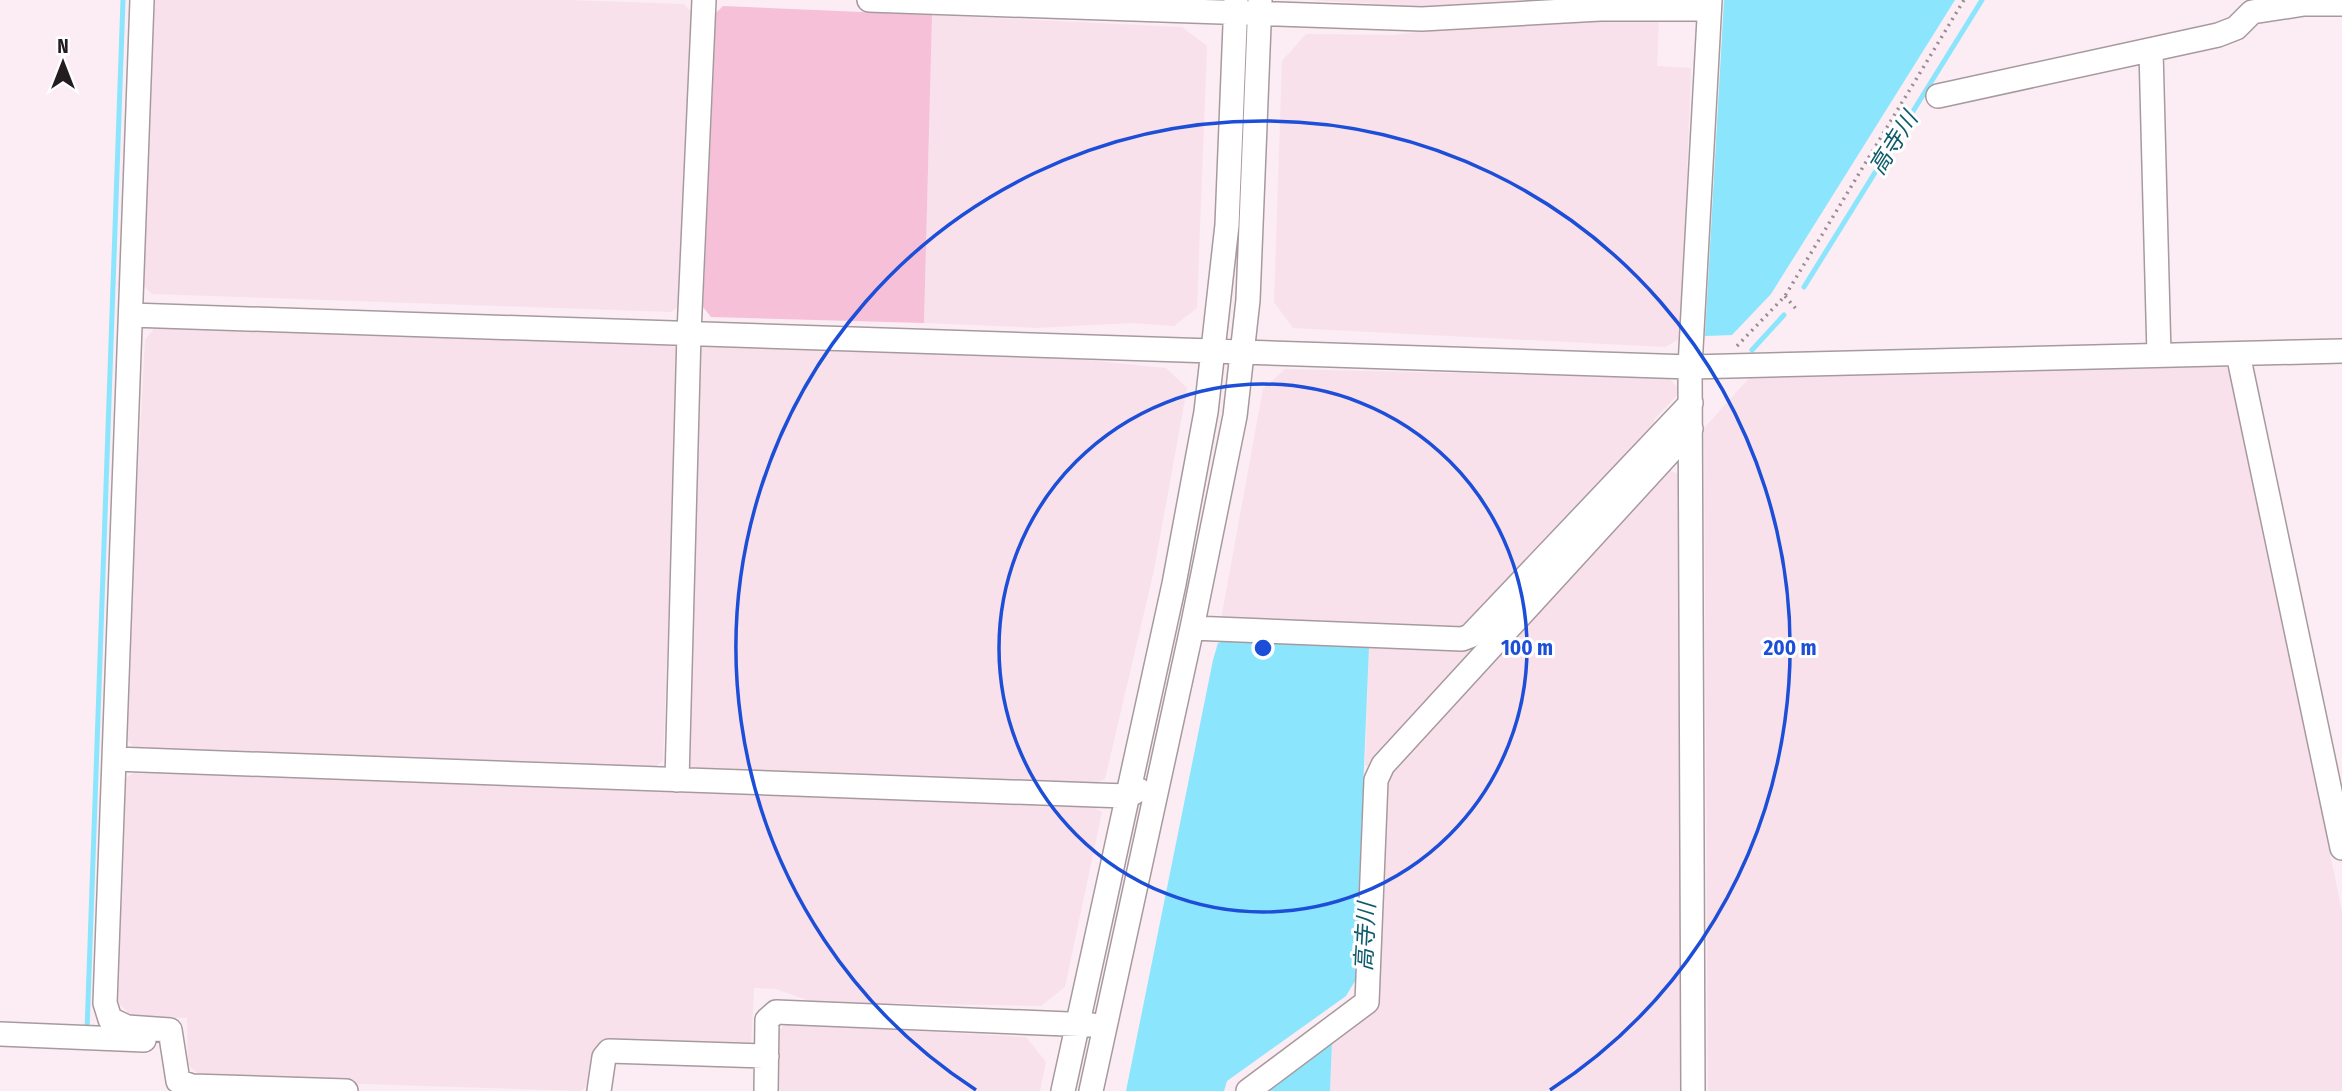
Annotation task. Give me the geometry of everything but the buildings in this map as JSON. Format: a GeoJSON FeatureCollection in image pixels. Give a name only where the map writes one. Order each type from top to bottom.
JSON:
{"type":"FeatureCollection","features":[{"type":"Feature","properties":{"kind":"street"},"geometry":{"type":"LineString","coordinates":[[142,0],[105,1003],[110,1020],[127,1027],[170,1030]]}},
{"type":"Feature","properties":{"kind":"street"},"geometry":{"type":"LineString","coordinates":[[677,780],[689,332],[704,0]]}},
{"type":"Feature","properties":{"kind":"street"},"geometry":{"type":"LineString","coordinates":[[869,0],[1260,6],[1422,19],[1709,5],[1700,367],[1691,403],[1693,1091]]}},
{"type":"Feature","properties":{"kind":"street"},"geometry":{"type":"LineString","coordinates":[[1938,96],[2218,35],[2236,28],[2252,12],[2304,2],[2342,4]]}},
{"type":"Feature","properties":{"kind":"street"},"geometry":{"type":"LineString","coordinates":[[1063,1091],[1174,584],[1214,353],[1227,226],[1236,6]]}},
{"type":"Feature","properties":{"kind":"street"},"geometry":{"type":"LineString","coordinates":[[1091,1091],[1147,841],[1235,416],[1244,353],[1260,6]]}},
{"type":"Feature","properties":{"kind":"street"},"geometry":{"type":"LineString","coordinates":[[2151,51],[2159,355]]}},
{"type":"Feature","properties":{"kind":"street"},"geometry":{"type":"LineString","coordinates":[[131,315],[689,332],[1214,353],[1700,367],[2342,351]]}},
{"type":"Feature","properties":{"kind":"street"},"geometry":{"type":"LineString","coordinates":[[2238,354],[2342,848]]}},
{"type":"Feature","properties":{"kind":"street"},"geometry":{"type":"LineString","coordinates":[[1192,628],[1448,639],[1470,636],[1691,403]]}},
{"type":"Feature","properties":{"kind":"street"},"geometry":{"type":"LineString","coordinates":[[1248,1091],[1367,1002],[1376,780],[1383,765],[1691,429]]}},
{"type":"Feature","properties":{"kind":"street"},"geometry":{"type":"LineString","coordinates":[[115,759],[1128,796],[1145,788],[1162,767]]}},
{"type":"Feature","properties":{"kind":"street"},"geometry":{"type":"LineString","coordinates":[[1128,796],[1146,826],[1147,841]]}},
{"type":"Feature","properties":{"kind":"street"},"geometry":{"type":"LineString","coordinates":[[766,1091],[767,1020],[776,1012],[1105,1026]]}},
{"type":"Feature","properties":{"kind":"street"},"geometry":{"type":"LineString","coordinates":[[0,1034],[160,1040],[170,1030]]}},
{"type":"Feature","properties":{"kind":"street"},"geometry":{"type":"LineString","coordinates":[[170,1030],[178,1081],[192,1086],[346,1091]]}},
{"type":"Feature","properties":{"kind":"street"},"geometry":{"type":"LineString","coordinates":[[599,1091],[604,1058],[609,1051],[767,1056]]}},
{"type":"Feature","properties":{"kind":"path"},"geometry":{"type":"LineString","coordinates":[[1700,367],[1739,344],[1785,296],[1964,0]]}},
{"type":"Feature","properties":{"kind":"path"},"geometry":{"type":"LineString","coordinates":[[1785,296],[1797,310]]}},
{"type":"Feature","properties":{"kind":"shaded area"},"geometry":{"type":"Polygon","coordinates":[[[154,0],[570,0],[684,4],[692,13],[682,304],[671,312],[152,294],[143,285],[154,0]]]}},
{"type":"Feature","properties":{"kind":"shaded area"},"geometry":{"type":"Polygon","coordinates":[[[1311,0],[1587,0],[1452,9],[1311,0]]]}},
{"type":"Feature","properties":{"kind":"shaded area"},"geometry":{"type":"Polygon","coordinates":[[[723,6],[932,15],[924,323],[711,317],[703,307],[716,13],[723,6]]]}},
{"type":"Feature","properties":{"kind":"shaded area"},"geometry":{"type":"Polygon","coordinates":[[[932,15],[1182,27],[1207,46],[1197,308],[1174,326],[1131,323],[1038,328],[924,323],[932,15]]]}},
{"type":"Feature","properties":{"kind":"shaded area"},"geometry":{"type":"Polygon","coordinates":[[[1612,20],[1659,22],[1657,66],[1691,68],[1681,338],[1665,347],[1293,328],[1274,302],[1282,61],[1306,34],[1394,35],[1449,28],[1612,20]]]}},
{"type":"Feature","properties":{"kind":"shaded area"},"geometry":{"type":"Polygon","coordinates":[[[155,327],[673,343],[679,351],[663,761],[653,768],[138,751],[128,741],[129,639],[145,340],[155,327]]]}},
{"type":"Feature","properties":{"kind":"shaded area"},"geometry":{"type":"Polygon","coordinates":[[[708,343],[1038,355],[1166,368],[1187,388],[1154,570],[1105,779],[1088,787],[692,772],[684,759],[694,555],[697,351],[708,343]]]}},
{"type":"Feature","properties":{"kind":"shaded area"},"geometry":{"type":"Polygon","coordinates":[[[2219,362],[2231,370],[2342,912],[2342,1091],[1708,1091],[1704,428],[1751,376],[2219,362]]]}},
{"type":"Feature","properties":{"kind":"shaded area"},"geometry":{"type":"Polygon","coordinates":[[[1285,369],[1669,378],[1681,391],[1654,420],[1664,469],[1680,474],[1684,1091],[1330,1091],[1332,1041],[1377,1006],[1376,767],[1365,766],[1369,645],[1217,641],[1263,389],[1285,369]]]}},
{"type":"Feature","properties":{"kind":"shaded area"},"geometry":{"type":"Polygon","coordinates":[[[138,770],[1092,806],[1102,812],[1065,987],[1041,1006],[812,1002],[776,989],[754,988],[751,1048],[610,1042],[594,1079],[581,1091],[204,1079],[188,1065],[187,1018],[132,1016],[116,1001],[126,778],[138,770]]]}},
{"type":"Feature","properties":{"kind":"shaded area"},"geometry":{"type":"Polygon","coordinates":[[[786,1024],[1026,1037],[1046,1062],[1040,1091],[777,1091],[778,1031],[786,1024]]]}},
{"type":"Feature","properties":{"kind":"water"},"geometry":{"type":"Polygon","coordinates":[[[1724,0],[1955,0],[1771,294],[1732,335],[1705,336],[1724,0]]]}},
{"type":"Feature","properties":{"kind":"water"},"geometry":{"type":"Polygon","coordinates":[[[1225,641],[1369,647],[1355,981],[1346,996],[1227,1081],[1224,1091],[1126,1091],[1213,660],[1218,643],[1225,641]]]}},
{"type":"Feature","properties":{"kind":"water"},"geometry":{"type":"Polygon","coordinates":[[[1332,1041],[1330,1091],[1260,1091],[1332,1041]]]}},
{"type":"Feature","properties":{"kind":"waterway"},"geometry":{"type":"LineString","coordinates":[[87,1031],[123,0]]}},
{"type":"Feature","properties":{"kind":"waterway","name":"高寺川"},"geometry":{"type":"LineString","coordinates":[[1804,287],[1982,0]]}},
{"type":"Feature","properties":{"kind":"waterway","name":"高寺川"},"geometry":{"type":"LineString","coordinates":[[1752,350],[1784,315]]}}]}
